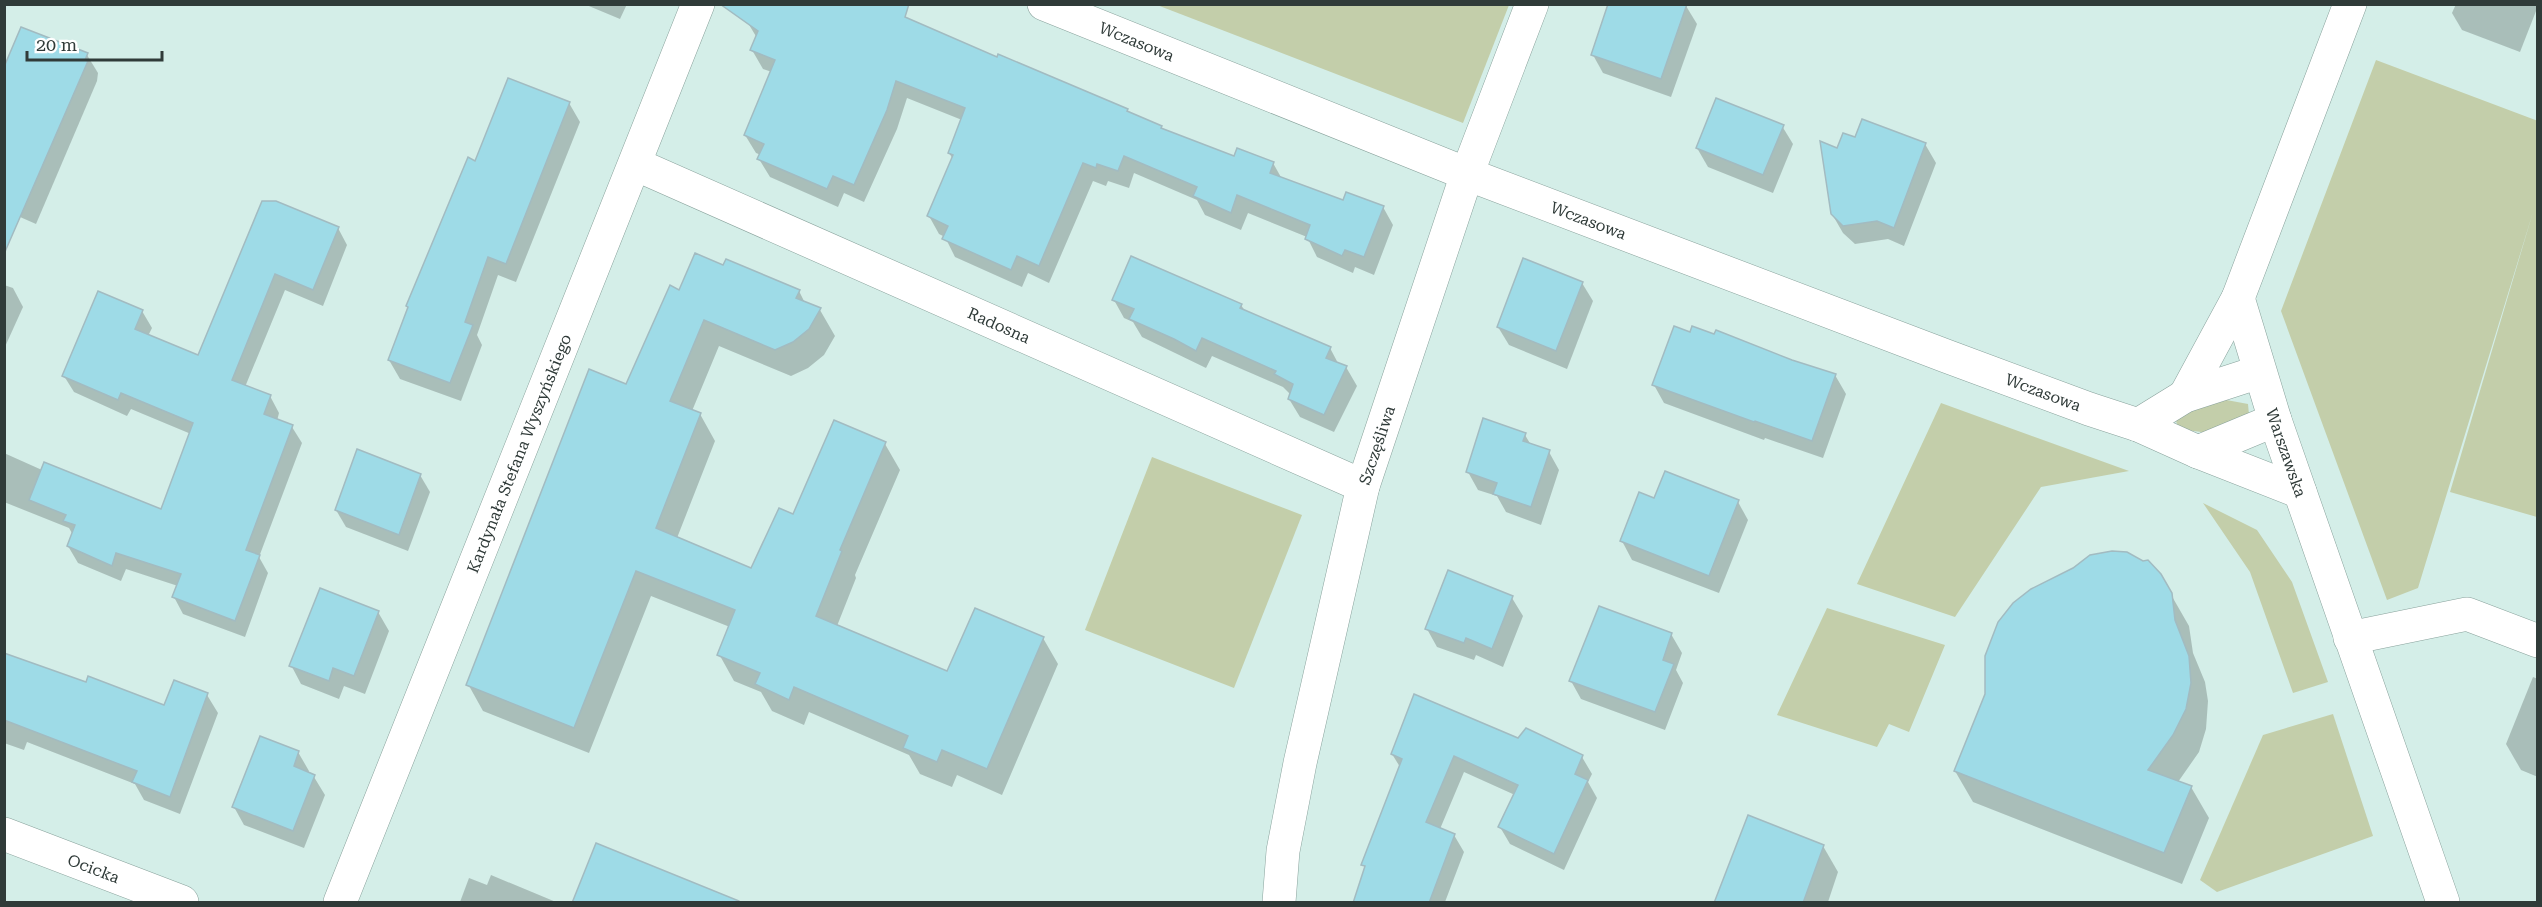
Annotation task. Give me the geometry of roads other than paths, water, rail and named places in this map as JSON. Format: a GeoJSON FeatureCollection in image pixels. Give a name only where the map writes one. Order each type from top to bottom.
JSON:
{"type":"FeatureCollection","features":[{"type":"Feature","properties":{"kind":"street","name":"Kardynała Stefana Wyszyńskiego"},"geometry":{"type":"LineString","coordinates":[[340,903],[698,4]]}},
{"type":"Feature","properties":{"kind":"street","name":"Wczasowa"},"geometry":{"type":"LineString","coordinates":[[1044,4],[1467,174],[2089,410],[2138,425],[2198,452],[2300,492]]}},
{"type":"Feature","properties":{"kind":"street","name":"Szczęśliwa"},"geometry":{"type":"LineString","coordinates":[[1279,903],[1283,851],[1300,763],[1363,486],[1467,174],[1532,4]]}},
{"type":"Feature","properties":{"kind":"street"},"geometry":{"type":"LineString","coordinates":[[2185,396],[2238,298],[2350,4]]}},
{"type":"Feature","properties":{"kind":"street","name":"Radosna"},"geometry":{"type":"LineString","coordinates":[[635,164],[1363,486]]}},
{"type":"Feature","properties":{"kind":"street","name":"Warszawska"},"geometry":{"type":"LineString","coordinates":[[2238,298],[2275,420],[2443,903]]}},
{"type":"Feature","properties":{"kind":"street"},"geometry":{"type":"LineString","coordinates":[[2138,425],[2185,396],[2259,372]]}},
{"type":"Feature","properties":{"kind":"street"},"geometry":{"type":"LineString","coordinates":[[2198,452],[2275,420]]}},
{"type":"Feature","properties":{"kind":"street"},"geometry":{"type":"LineString","coordinates":[[2350,638],[2467,614],[2538,641]]}},
{"type":"Feature","properties":{"kind":"street","name":"Ocicka"},"geometry":{"type":"LineString","coordinates":[[4,834],[182,903]]}}]}
